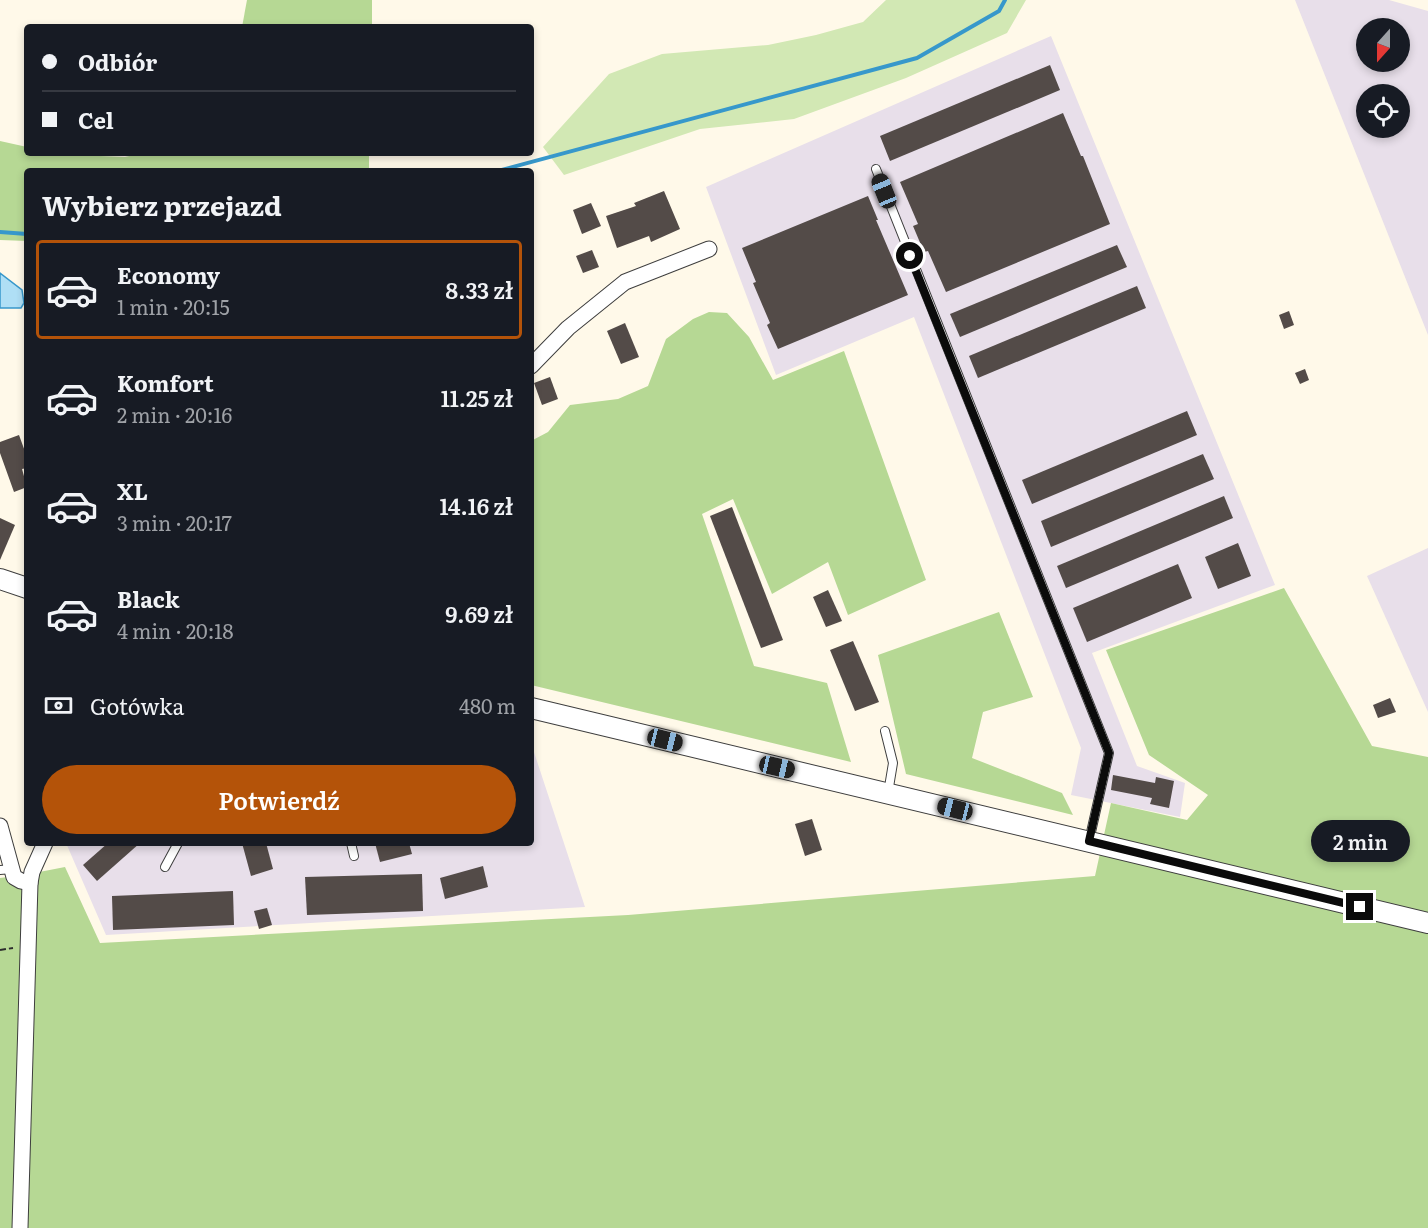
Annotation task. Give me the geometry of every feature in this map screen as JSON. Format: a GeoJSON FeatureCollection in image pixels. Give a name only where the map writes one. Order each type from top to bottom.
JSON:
{"type":"FeatureCollection","features":[{"type":"Feature","properties":{"kind":"street"},"geometry":{"type":"LineString","coordinates":[[534,363],[568,328],[625,282],[709,249]]}},
{"type":"Feature","properties":{"kind":"street"},"geometry":{"type":"LineString","coordinates":[[0,579],[24,587]]}},
{"type":"Feature","properties":{"kind":"street"},"geometry":{"type":"LineString","coordinates":[[534,709],[1428,923]]}},
{"type":"Feature","properties":{"kind":"street"},"geometry":{"type":"LineString","coordinates":[[0,826],[6,870],[21,881],[30,883]]}},
{"type":"Feature","properties":{"kind":"street"},"geometry":{"type":"LineString","coordinates":[[21,1228],[30,883],[32,872],[44,846]]}},
{"type":"Feature","properties":{"kind":"lane"},"geometry":{"type":"LineString","coordinates":[[876,169],[1109,753],[1089,841]]}},
{"type":"Feature","properties":{"kind":"lane"},"geometry":{"type":"LineString","coordinates":[[885,731],[893,763],[888,793]]}},
{"type":"Feature","properties":{"kind":"lane"},"geometry":{"type":"LineString","coordinates":[[165,867],[176,846]]}},
{"type":"Feature","properties":{"kind":"lane"},"geometry":{"type":"LineString","coordinates":[[352,846],[354,856]]}},
{"type":"Feature","properties":{"kind":"shaded area"},"geometry":{"type":"Polygon","coordinates":[[[1295,0],[1389,0],[1428,11],[1428,335],[1295,0]]]}},
{"type":"Feature","properties":{"kind":"shaded area"},"geometry":{"type":"Polygon","coordinates":[[[1051,36],[1275,585],[1092,653],[1137,766],[1185,783],[1180,817],[1071,795],[1081,748],[914,317],[776,375],[706,187],[1051,36]]]}},
{"type":"Feature","properties":{"kind":"shaded area"},"geometry":{"type":"Polygon","coordinates":[[[1428,548],[1428,712],[1367,576],[1428,548]]]}},
{"type":"Feature","properties":{"kind":"shaded area"},"geometry":{"type":"Polygon","coordinates":[[[534,752],[585,907],[106,935],[67,846],[534,846],[534,752]]]}},
{"type":"Feature","properties":{"kind":"green space"},"geometry":{"type":"Polygon","coordinates":[[[247,0],[372,0],[372,24],[243,24],[247,0]]]}},
{"type":"Feature","properties":{"kind":"green space"},"geometry":{"type":"Polygon","coordinates":[[[886,0],[1026,0],[1007,33],[906,78],[794,119],[700,129],[564,175],[543,147],[609,74],[662,54],[768,45],[816,35],[863,22],[886,0]]]}},
{"type":"Feature","properties":{"kind":"green space"},"geometry":{"type":"Polygon","coordinates":[[[0,141],[24,146],[24,156],[369,156],[369,168],[24,168],[24,241],[0,240],[0,141]]]}},
{"type":"Feature","properties":{"kind":"green space"},"geometry":{"type":"Polygon","coordinates":[[[709,312],[727,313],[749,337],[773,380],[844,351],[926,580],[848,615],[828,562],[772,594],[733,499],[702,514],[754,666],[827,683],[851,762],[534,686],[534,439],[548,432],[570,405],[618,399],[648,386],[666,339],[693,319],[709,312]]]}},
{"type":"Feature","properties":{"kind":"green space"},"geometry":{"type":"Polygon","coordinates":[[[1284,588],[1372,746],[1428,757],[1428,1228],[0,1228],[0,878],[65,867],[100,943],[628,915],[1095,876],[1111,803],[1187,820],[1208,795],[1149,755],[1106,650],[1284,588]]]}},
{"type":"Feature","properties":{"kind":"green space"},"geometry":{"type":"Polygon","coordinates":[[[999,612],[1033,697],[983,712],[972,758],[1062,793],[1073,815],[906,774],[878,655],[999,612]]]}},
{"type":"Feature","properties":{"kind":"water"},"geometry":{"type":"Polygon","coordinates":[[[0,273],[22,290],[24,303],[21,308],[0,308],[0,273]]]}},
{"type":"Feature","properties":{"kind":"building"},"geometry":{"type":"Polygon","coordinates":[[[1050,65],[1060,90],[890,161],[880,136],[1050,65]]]}},
{"type":"Feature","properties":{"kind":"building"},"geometry":{"type":"Polygon","coordinates":[[[1063,113],[1110,224],[946,292],[928,251],[924,252],[913,226],[918,224],[900,182],[1063,113]]]}},
{"type":"Feature","properties":{"kind":"building"},"geometry":{"type":"Polygon","coordinates":[[[664,191],[680,229],[651,242],[649,236],[617,248],[606,216],[636,206],[634,203],[664,191]]]}},
{"type":"Feature","properties":{"kind":"building"},"geometry":{"type":"Polygon","coordinates":[[[868,196],[908,295],[778,349],[767,325],[770,323],[753,283],[756,282],[742,248],[868,196]]]}},
{"type":"Feature","properties":{"kind":"building"},"geometry":{"type":"Polygon","coordinates":[[[591,203],[601,226],[582,234],[573,210],[591,203]]]}},
{"type":"Feature","properties":{"kind":"building"},"geometry":{"type":"Polygon","coordinates":[[[1117,245],[1127,267],[960,337],[950,314],[1117,245]]]}},
{"type":"Feature","properties":{"kind":"building"},"geometry":{"type":"Polygon","coordinates":[[[592,250],[599,267],[583,273],[576,256],[592,250]]]}},
{"type":"Feature","properties":{"kind":"building"},"geometry":{"type":"Polygon","coordinates":[[[1137,286],[1146,308],[978,378],[969,356],[1137,286]]]}},
{"type":"Feature","properties":{"kind":"building"},"geometry":{"type":"Polygon","coordinates":[[[1289,311],[1294,325],[1284,329],[1279,315],[1289,311]]]}},
{"type":"Feature","properties":{"kind":"building"},"geometry":{"type":"Polygon","coordinates":[[[625,323],[639,357],[621,364],[607,331],[625,323]]]}},
{"type":"Feature","properties":{"kind":"building"},"geometry":{"type":"Polygon","coordinates":[[[1305,369],[1309,380],[1300,384],[1295,373],[1305,369]]]}},
{"type":"Feature","properties":{"kind":"building"},"geometry":{"type":"Polygon","coordinates":[[[550,377],[558,399],[542,405],[534,383],[550,377]]]}},
{"type":"Feature","properties":{"kind":"building"},"geometry":{"type":"Polygon","coordinates":[[[1187,411],[1197,435],[1032,504],[1022,480],[1187,411]]]}},
{"type":"Feature","properties":{"kind":"building"},"geometry":{"type":"Polygon","coordinates":[[[19,435],[24,449],[24,469],[22,469],[24,488],[14,492],[0,453],[0,442],[19,435]]]}},
{"type":"Feature","properties":{"kind":"building"},"geometry":{"type":"Polygon","coordinates":[[[1203,454],[1214,479],[1051,547],[1041,521],[1203,454]]]}},
{"type":"Feature","properties":{"kind":"building"},"geometry":{"type":"Polygon","coordinates":[[[1224,496],[1233,518],[1066,588],[1057,566],[1224,496]]]}},
{"type":"Feature","properties":{"kind":"building"},"geometry":{"type":"Polygon","coordinates":[[[732,507],[783,640],[761,648],[710,516],[732,507]]]}},
{"type":"Feature","properties":{"kind":"building"},"geometry":{"type":"Polygon","coordinates":[[[0,518],[15,525],[0,560],[0,518]]]}},
{"type":"Feature","properties":{"kind":"building"},"geometry":{"type":"Polygon","coordinates":[[[1238,543],[1251,576],[1218,589],[1205,557],[1238,543]]]}},
{"type":"Feature","properties":{"kind":"building"},"geometry":{"type":"Polygon","coordinates":[[[1178,564],[1192,598],[1087,642],[1073,608],[1178,564]]]}},
{"type":"Feature","properties":{"kind":"building"},"geometry":{"type":"Polygon","coordinates":[[[828,590],[842,621],[826,627],[813,597],[828,590]]]}},
{"type":"Feature","properties":{"kind":"building"},"geometry":{"type":"Polygon","coordinates":[[[853,641],[879,702],[855,711],[830,650],[853,641]]]}},
{"type":"Feature","properties":{"kind":"building"},"geometry":{"type":"Polygon","coordinates":[[[1390,698],[1396,712],[1378,718],[1373,705],[1390,698]]]}},
{"type":"Feature","properties":{"kind":"building"},"geometry":{"type":"Polygon","coordinates":[[[1113,775],[1155,783],[1156,777],[1174,781],[1169,808],[1150,804],[1152,798],[1111,790],[1113,775]]]}},
{"type":"Feature","properties":{"kind":"building"},"geometry":{"type":"Polygon","coordinates":[[[812,819],[822,850],[805,856],[795,824],[812,819]]]}},
{"type":"Feature","properties":{"kind":"building"},"geometry":{"type":"Polygon","coordinates":[[[105,846],[137,846],[97,881],[83,865],[105,846]]]}},
{"type":"Feature","properties":{"kind":"building"},"geometry":{"type":"Polygon","coordinates":[[[243,846],[267,846],[273,869],[251,876],[243,846]]]}},
{"type":"Feature","properties":{"kind":"building"},"geometry":{"type":"Polygon","coordinates":[[[376,846],[410,846],[412,854],[380,862],[376,846]]]}},
{"type":"Feature","properties":{"kind":"building"},"geometry":{"type":"Polygon","coordinates":[[[483,866],[488,887],[445,899],[440,878],[483,866]]]}},
{"type":"Feature","properties":{"kind":"building"},"geometry":{"type":"Polygon","coordinates":[[[422,874],[423,911],[307,915],[305,877],[422,874]]]}},
{"type":"Feature","properties":{"kind":"building"},"geometry":{"type":"Polygon","coordinates":[[[233,891],[234,925],[113,930],[112,896],[233,891]]]}},
{"type":"Feature","properties":{"kind":"building"},"geometry":{"type":"Polygon","coordinates":[[[267,908],[272,925],[259,929],[254,911],[267,908]]]}},
{"type":"Feature","properties":{"kind":"waterway"},"geometry":{"type":"LineString","coordinates":[[509,168],[917,58],[999,11],[1005,0]]}},
{"type":"Feature","properties":{"kind":"waterway"},"geometry":{"type":"LineString","coordinates":[[0,232],[24,234]]}},
{"type":"Feature","properties":{"kind":"route"},"geometry":{"type":"LineString","coordinates":[[910,256],[1109,753],[1089,841],[1360,907]]}}]}
